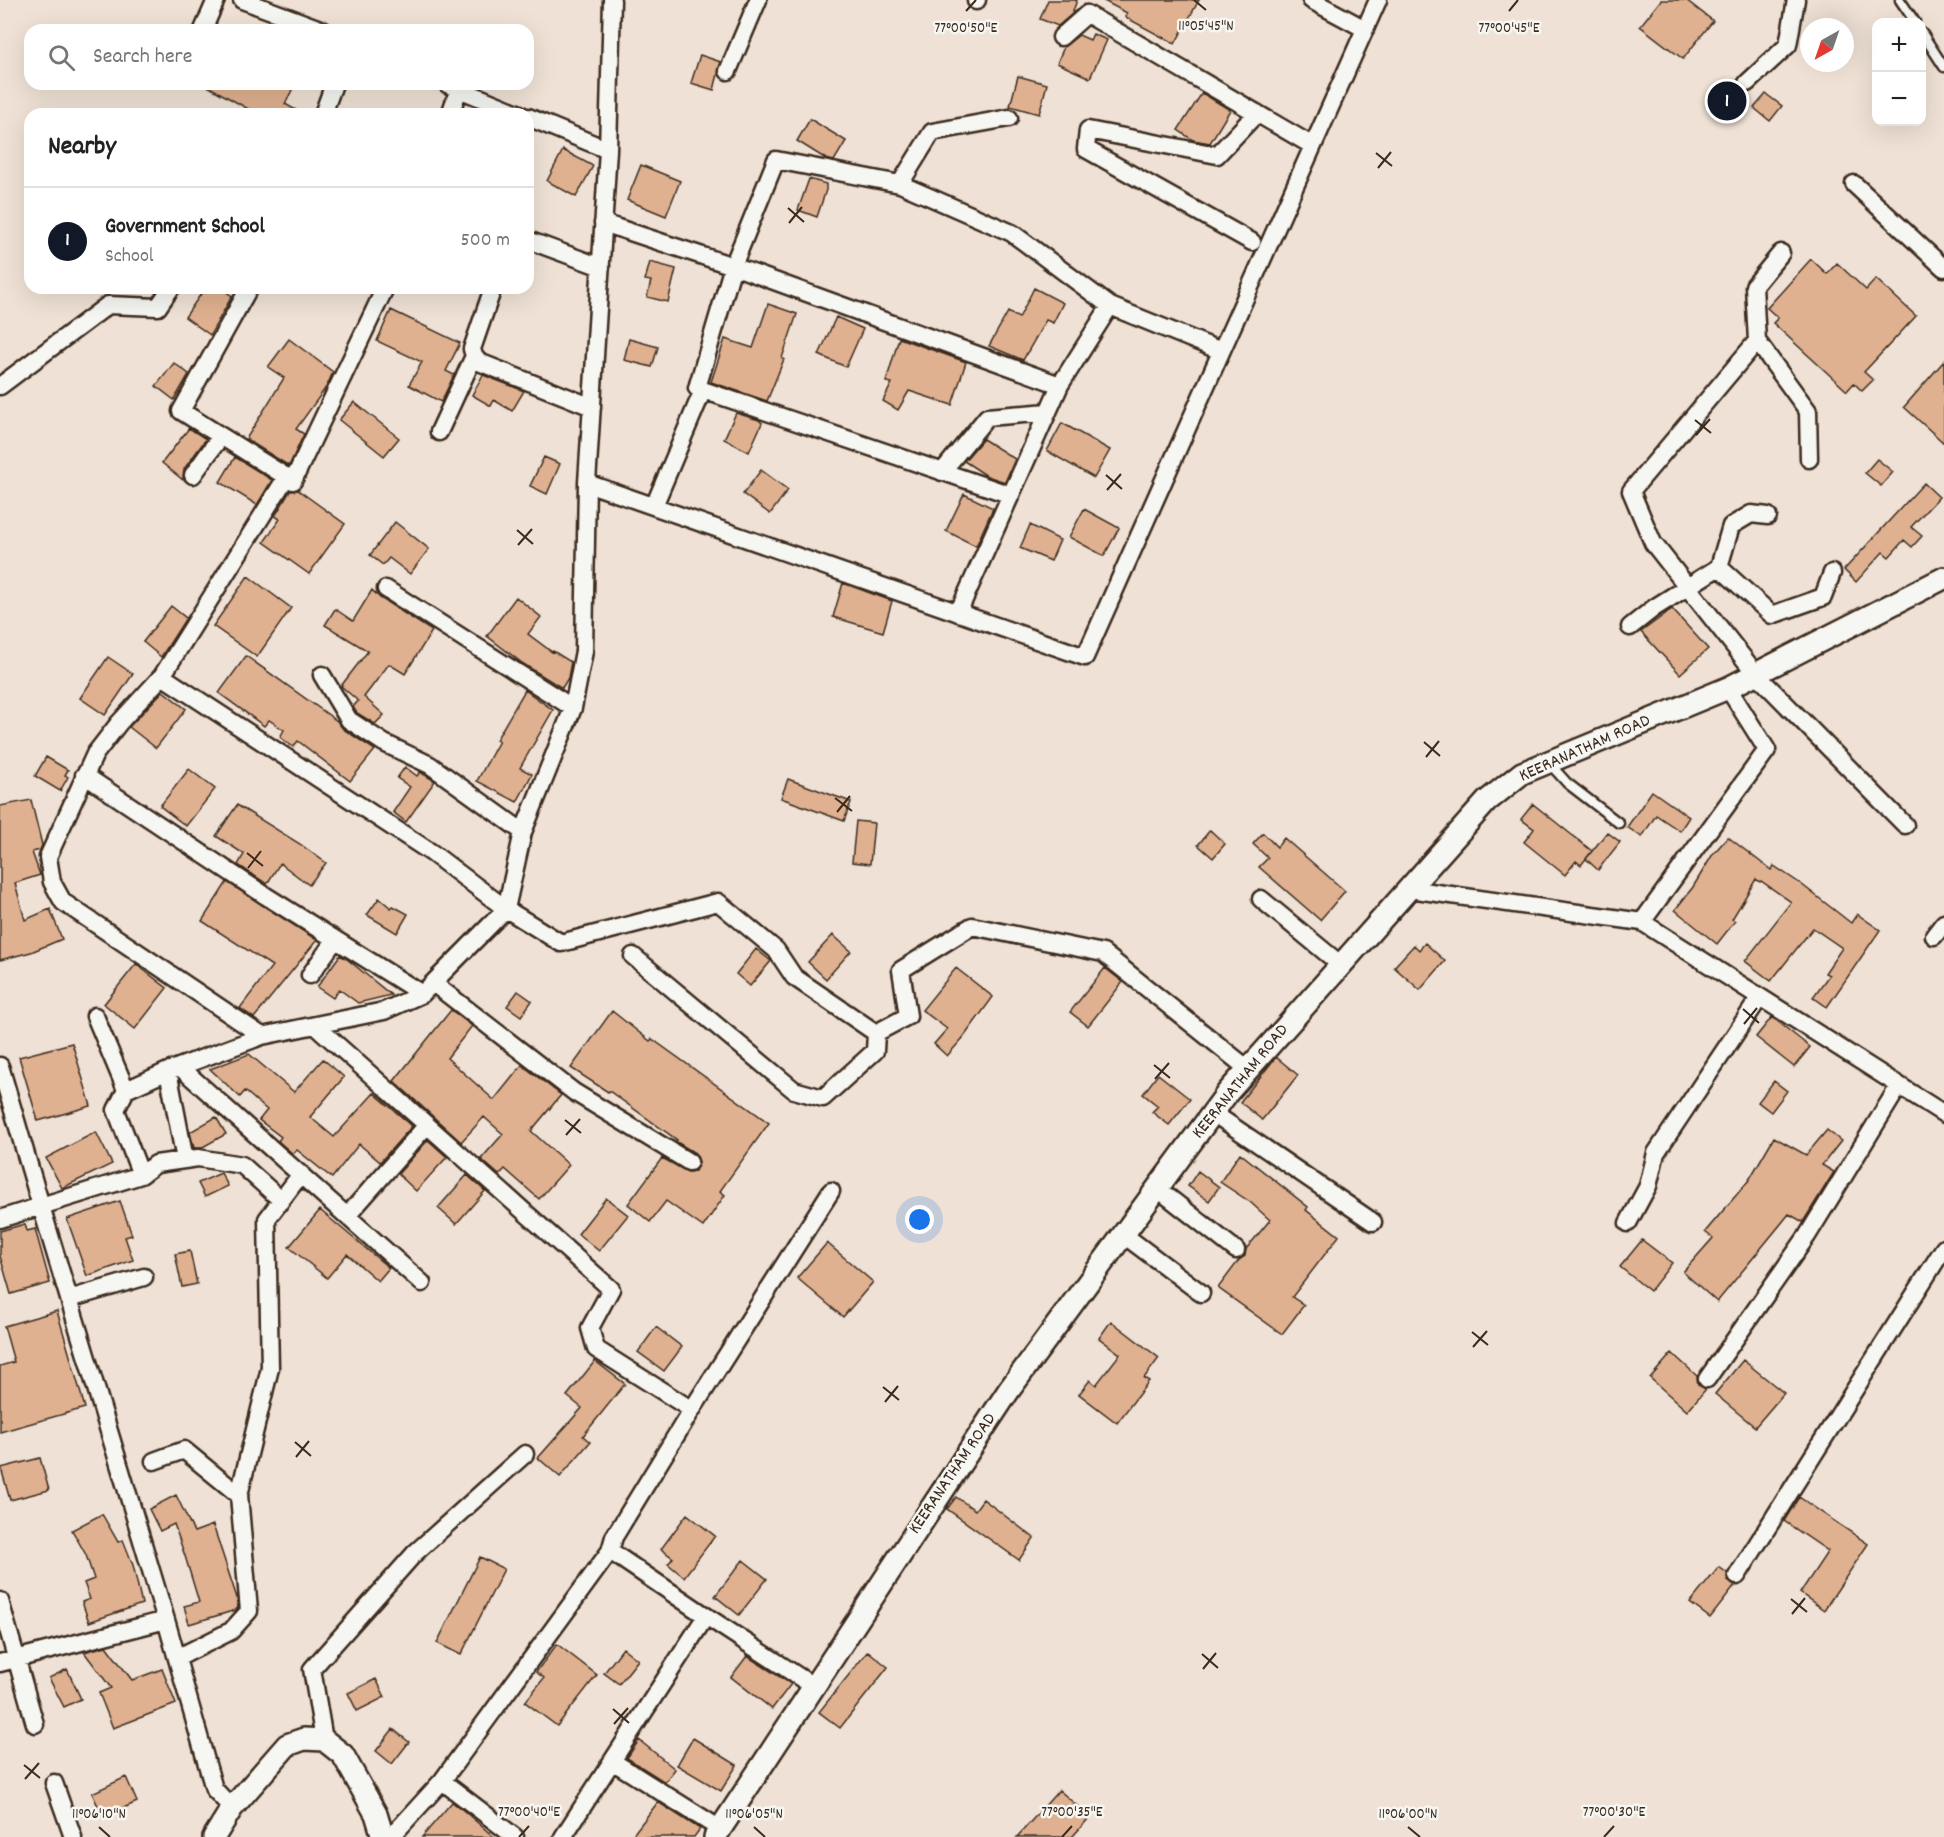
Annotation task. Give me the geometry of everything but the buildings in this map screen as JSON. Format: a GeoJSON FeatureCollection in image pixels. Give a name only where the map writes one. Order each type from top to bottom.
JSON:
{"type":"FeatureCollection","features":[{"type":"Feature","properties":{"kind":"street"},"geometry":{"type":"LineString","coordinates":[[206,24],[216,0]]}},
{"type":"Feature","properties":{"kind":"street"},"geometry":{"type":"LineString","coordinates":[[242,0],[307,24]]}},
{"type":"Feature","properties":{"kind":"street"},"geometry":{"type":"LineString","coordinates":[[728,71],[758,0]]}},
{"type":"Feature","properties":{"kind":"street"},"geometry":{"type":"LineString","coordinates":[[1311,0],[1365,29]]}},
{"type":"Feature","properties":{"kind":"street"},"geometry":{"type":"LineString","coordinates":[[587,483],[1085,657],[1378,0]]}},
{"type":"Feature","properties":{"kind":"street"},"geometry":{"type":"LineString","coordinates":[[1747,83],[1788,45],[1796,0]]}},
{"type":"Feature","properties":{"kind":"street"},"geometry":{"type":"LineString","coordinates":[[141,1175],[116,1110],[126,1090],[262,1036],[384,1011],[427,989],[506,909],[523,832],[573,708],[584,651],[587,483],[608,150],[608,1]]}},
{"type":"Feature","properties":{"kind":"street"},"geometry":{"type":"LineString","coordinates":[[1061,37],[1087,14],[1313,146]]}},
{"type":"Feature","properties":{"kind":"street"},"geometry":{"type":"LineString","coordinates":[[325,108],[332,90]]}},
{"type":"Feature","properties":{"kind":"street"},"geometry":{"type":"LineString","coordinates":[[451,108],[453,90]]}},
{"type":"Feature","properties":{"kind":"street"},"geometry":{"type":"LineString","coordinates":[[460,90],[505,108]]}},
{"type":"Feature","properties":{"kind":"street"},"geometry":{"type":"LineString","coordinates":[[1252,242],[1086,150],[1088,130],[1217,155],[1257,113]]}},
{"type":"Feature","properties":{"kind":"street"},"geometry":{"type":"LineString","coordinates":[[900,184],[932,132],[1009,118]]}},
{"type":"Feature","properties":{"kind":"street"},"geometry":{"type":"LineString","coordinates":[[534,119],[608,150]]}},
{"type":"Feature","properties":{"kind":"street"},"geometry":{"type":"LineString","coordinates":[[1011,495],[696,388],[733,266],[776,159],[900,184],[1012,233],[1110,306],[1221,351]]}},
{"type":"Feature","properties":{"kind":"street"},"geometry":{"type":"LineString","coordinates":[[1854,184],[1944,268]]}},
{"type":"Feature","properties":{"kind":"street"},"geometry":{"type":"LineString","coordinates":[[603,223],[733,266],[1060,385]]}},
{"type":"Feature","properties":{"kind":"street"},"geometry":{"type":"LineString","coordinates":[[534,242],[601,267]]}},
{"type":"Feature","properties":{"kind":"street"},"geometry":{"type":"LineString","coordinates":[[1781,253],[1754,286],[1757,341],[1808,411],[1809,459]]}},
{"type":"Feature","properties":{"kind":"street"},"geometry":{"type":"LineString","coordinates":[[0,386],[108,305],[158,307],[167,294]]}},
{"type":"Feature","properties":{"kind":"street"},"geometry":{"type":"LineString","coordinates":[[246,294],[181,411],[293,481],[382,294]]}},
{"type":"Feature","properties":{"kind":"street"},"geometry":{"type":"LineString","coordinates":[[491,294],[472,349],[479,362],[592,407]]}},
{"type":"Feature","properties":{"kind":"street"},"geometry":{"type":"LineString","coordinates":[[958,613],[1060,385],[1110,306]]}},
{"type":"Feature","properties":{"kind":"street"},"geometry":{"type":"LineString","coordinates":[[1757,341],[1631,491],[1653,543],[1756,674],[1905,825]]}},
{"type":"Feature","properties":{"kind":"street"},"geometry":{"type":"LineString","coordinates":[[439,432],[474,356]]}},
{"type":"Feature","properties":{"kind":"street"},"geometry":{"type":"LineString","coordinates":[[654,506],[703,390]]}},
{"type":"Feature","properties":{"kind":"street"},"geometry":{"type":"LineString","coordinates":[[942,472],[987,417],[1048,412]]}},
{"type":"Feature","properties":{"kind":"street"},"geometry":{"type":"LineString","coordinates":[[193,476],[221,436]]}},
{"type":"Feature","properties":{"kind":"street"},"geometry":{"type":"LineString","coordinates":[[262,1036],[63,902],[52,882],[48,856],[95,754],[119,723],[162,676],[286,477]]}},
{"type":"Feature","properties":{"kind":"street"},"geometry":{"type":"LineString","coordinates":[[1630,627],[1654,608],[1719,567],[1731,526],[1750,514],[1768,516]]}},
{"type":"Feature","properties":{"kind":"street"},"geometry":{"type":"LineString","coordinates":[[1719,567],[1772,615],[1823,597],[1832,573]]}},
{"type":"Feature","properties":{"kind":"street","name":"KEERANATHAM ROAD"},"geometry":{"type":"LineString","coordinates":[[717,1833],[1009,1390],[1213,1113],[1248,1069],[1487,801],[1522,773],[1728,688],[1944,578]]}},
{"type":"Feature","properties":{"kind":"street"},"geometry":{"type":"LineString","coordinates":[[386,589],[573,708]]}},
{"type":"Feature","properties":{"kind":"street"},"geometry":{"type":"LineString","coordinates":[[322,675],[350,720],[384,743],[430,765],[523,832]]}},
{"type":"Feature","properties":{"kind":"street"},"geometry":{"type":"LineString","coordinates":[[162,676],[432,853],[506,909],[561,943],[718,902],[776,950],[794,977],[876,1033]]}},
{"type":"Feature","properties":{"kind":"street"},"geometry":{"type":"LineString","coordinates":[[1642,922],[1767,750],[1728,688]]}},
{"type":"Feature","properties":{"kind":"street"},"geometry":{"type":"LineString","coordinates":[[84,775],[335,940],[427,989],[574,1092],[689,1162]]}},
{"type":"Feature","properties":{"kind":"street"},"geometry":{"type":"LineString","coordinates":[[1409,889],[1642,922],[1944,1114]]}},
{"type":"Feature","properties":{"kind":"street"},"geometry":{"type":"LineString","coordinates":[[1261,899],[1341,964]]}},
{"type":"Feature","properties":{"kind":"street"},"geometry":{"type":"LineString","coordinates":[[876,1033],[908,1016],[901,970],[972,926],[1103,953],[1248,1069]]}},
{"type":"Feature","properties":{"kind":"street"},"geometry":{"type":"LineString","coordinates":[[310,975],[335,940]]}},
{"type":"Feature","properties":{"kind":"street"},"geometry":{"type":"LineString","coordinates":[[633,956],[794,1090],[823,1098],[875,1051],[876,1033]]}},
{"type":"Feature","properties":{"kind":"street"},"geometry":{"type":"LineString","coordinates":[[1628,1222],[1648,1186],[1656,1153],[1760,997]]}},
{"type":"Feature","properties":{"kind":"street"},"geometry":{"type":"LineString","coordinates":[[95,1016],[126,1090]]}},
{"type":"Feature","properties":{"kind":"street"},"geometry":{"type":"LineString","coordinates":[[316,1026],[611,1289],[590,1328],[596,1349],[692,1410]]}},
{"type":"Feature","properties":{"kind":"street"},"geometry":{"type":"LineString","coordinates":[[0,1066],[166,1620],[214,1789],[232,1808]]}},
{"type":"Feature","properties":{"kind":"street"},"geometry":{"type":"LineString","coordinates":[[175,1070],[185,1160]]}},
{"type":"Feature","properties":{"kind":"street"},"geometry":{"type":"LineString","coordinates":[[175,1070],[301,1174],[422,1283]]}},
{"type":"Feature","properties":{"kind":"street"},"geometry":{"type":"LineString","coordinates":[[1707,1379],[1807,1236],[1899,1086]]}},
{"type":"Feature","properties":{"kind":"street"},"geometry":{"type":"LineString","coordinates":[[1213,1113],[1373,1222]]}},
{"type":"Feature","properties":{"kind":"street"},"geometry":{"type":"LineString","coordinates":[[347,1216],[427,1125]]}},
{"type":"Feature","properties":{"kind":"street"},"geometry":{"type":"LineString","coordinates":[[0,1219],[141,1175],[156,1164],[198,1158],[243,1165],[281,1200]]}},
{"type":"Feature","properties":{"kind":"street"},"geometry":{"type":"LineString","coordinates":[[177,1658],[231,1631],[249,1611],[239,1495],[270,1368],[267,1219],[301,1174]]}},
{"type":"Feature","properties":{"kind":"street"},"geometry":{"type":"LineString","coordinates":[[1158,1189],[1236,1250]]}},
{"type":"Feature","properties":{"kind":"street"},"geometry":{"type":"LineString","coordinates":[[391,1837],[442,1781],[610,1551],[614,1537],[831,1191]]}},
{"type":"Feature","properties":{"kind":"street"},"geometry":{"type":"LineString","coordinates":[[1124,1235],[1201,1293]]}},
{"type":"Feature","properties":{"kind":"street"},"geometry":{"type":"LineString","coordinates":[[1737,1576],[1944,1248]]}},
{"type":"Feature","properties":{"kind":"street"},"geometry":{"type":"LineString","coordinates":[[69,1299],[144,1276]]}},
{"type":"Feature","properties":{"kind":"street"},"geometry":{"type":"LineString","coordinates":[[154,1461],[184,1450],[239,1495]]}},
{"type":"Feature","properties":{"kind":"street"},"geometry":{"type":"LineString","coordinates":[[324,1740],[312,1669],[415,1553],[525,1454]]}},
{"type":"Feature","properties":{"kind":"street"},"geometry":{"type":"LineString","coordinates":[[610,1551],[813,1686]]}},
{"type":"Feature","properties":{"kind":"street"},"geometry":{"type":"LineString","coordinates":[[0,1601],[8,1662],[35,1724]]}},
{"type":"Feature","properties":{"kind":"street"},"geometry":{"type":"LineString","coordinates":[[562,1837],[706,1616]]}},
{"type":"Feature","properties":{"kind":"street"},"geometry":{"type":"LineString","coordinates":[[8,1662],[166,1620]]}},
{"type":"Feature","properties":{"kind":"street"},"geometry":{"type":"LineString","coordinates":[[214,1837],[232,1808],[287,1745],[304,1738],[324,1740],[343,1755],[376,1814],[383,1837]]}},
{"type":"Feature","properties":{"kind":"street"},"geometry":{"type":"LineString","coordinates":[[612,1761],[717,1833]]}},
{"type":"Feature","properties":{"kind":"street"},"geometry":{"type":"LineString","coordinates":[[442,1781],[515,1837]]}},
{"type":"Feature","properties":{"kind":"street"},"geometry":{"type":"LineString","coordinates":[[54,1783],[73,1837]]}},
{"type":"Feature","properties":{"kind":"lane"},"geometry":{"type":"LineString","coordinates":[[1900,0],[1912,18]]}},
{"type":"Feature","properties":{"kind":"lane"},"geometry":{"type":"LineString","coordinates":[[1926,39],[1944,67]]}},
{"type":"Feature","properties":{"kind":"lane"},"geometry":{"type":"LineString","coordinates":[[1547,762],[1566,783],[1618,823]]}},
{"type":"Feature","properties":{"kind":"place","name":"Government School"},"geometry":{"type":"Point","coordinates":[1727,101]}}]}
